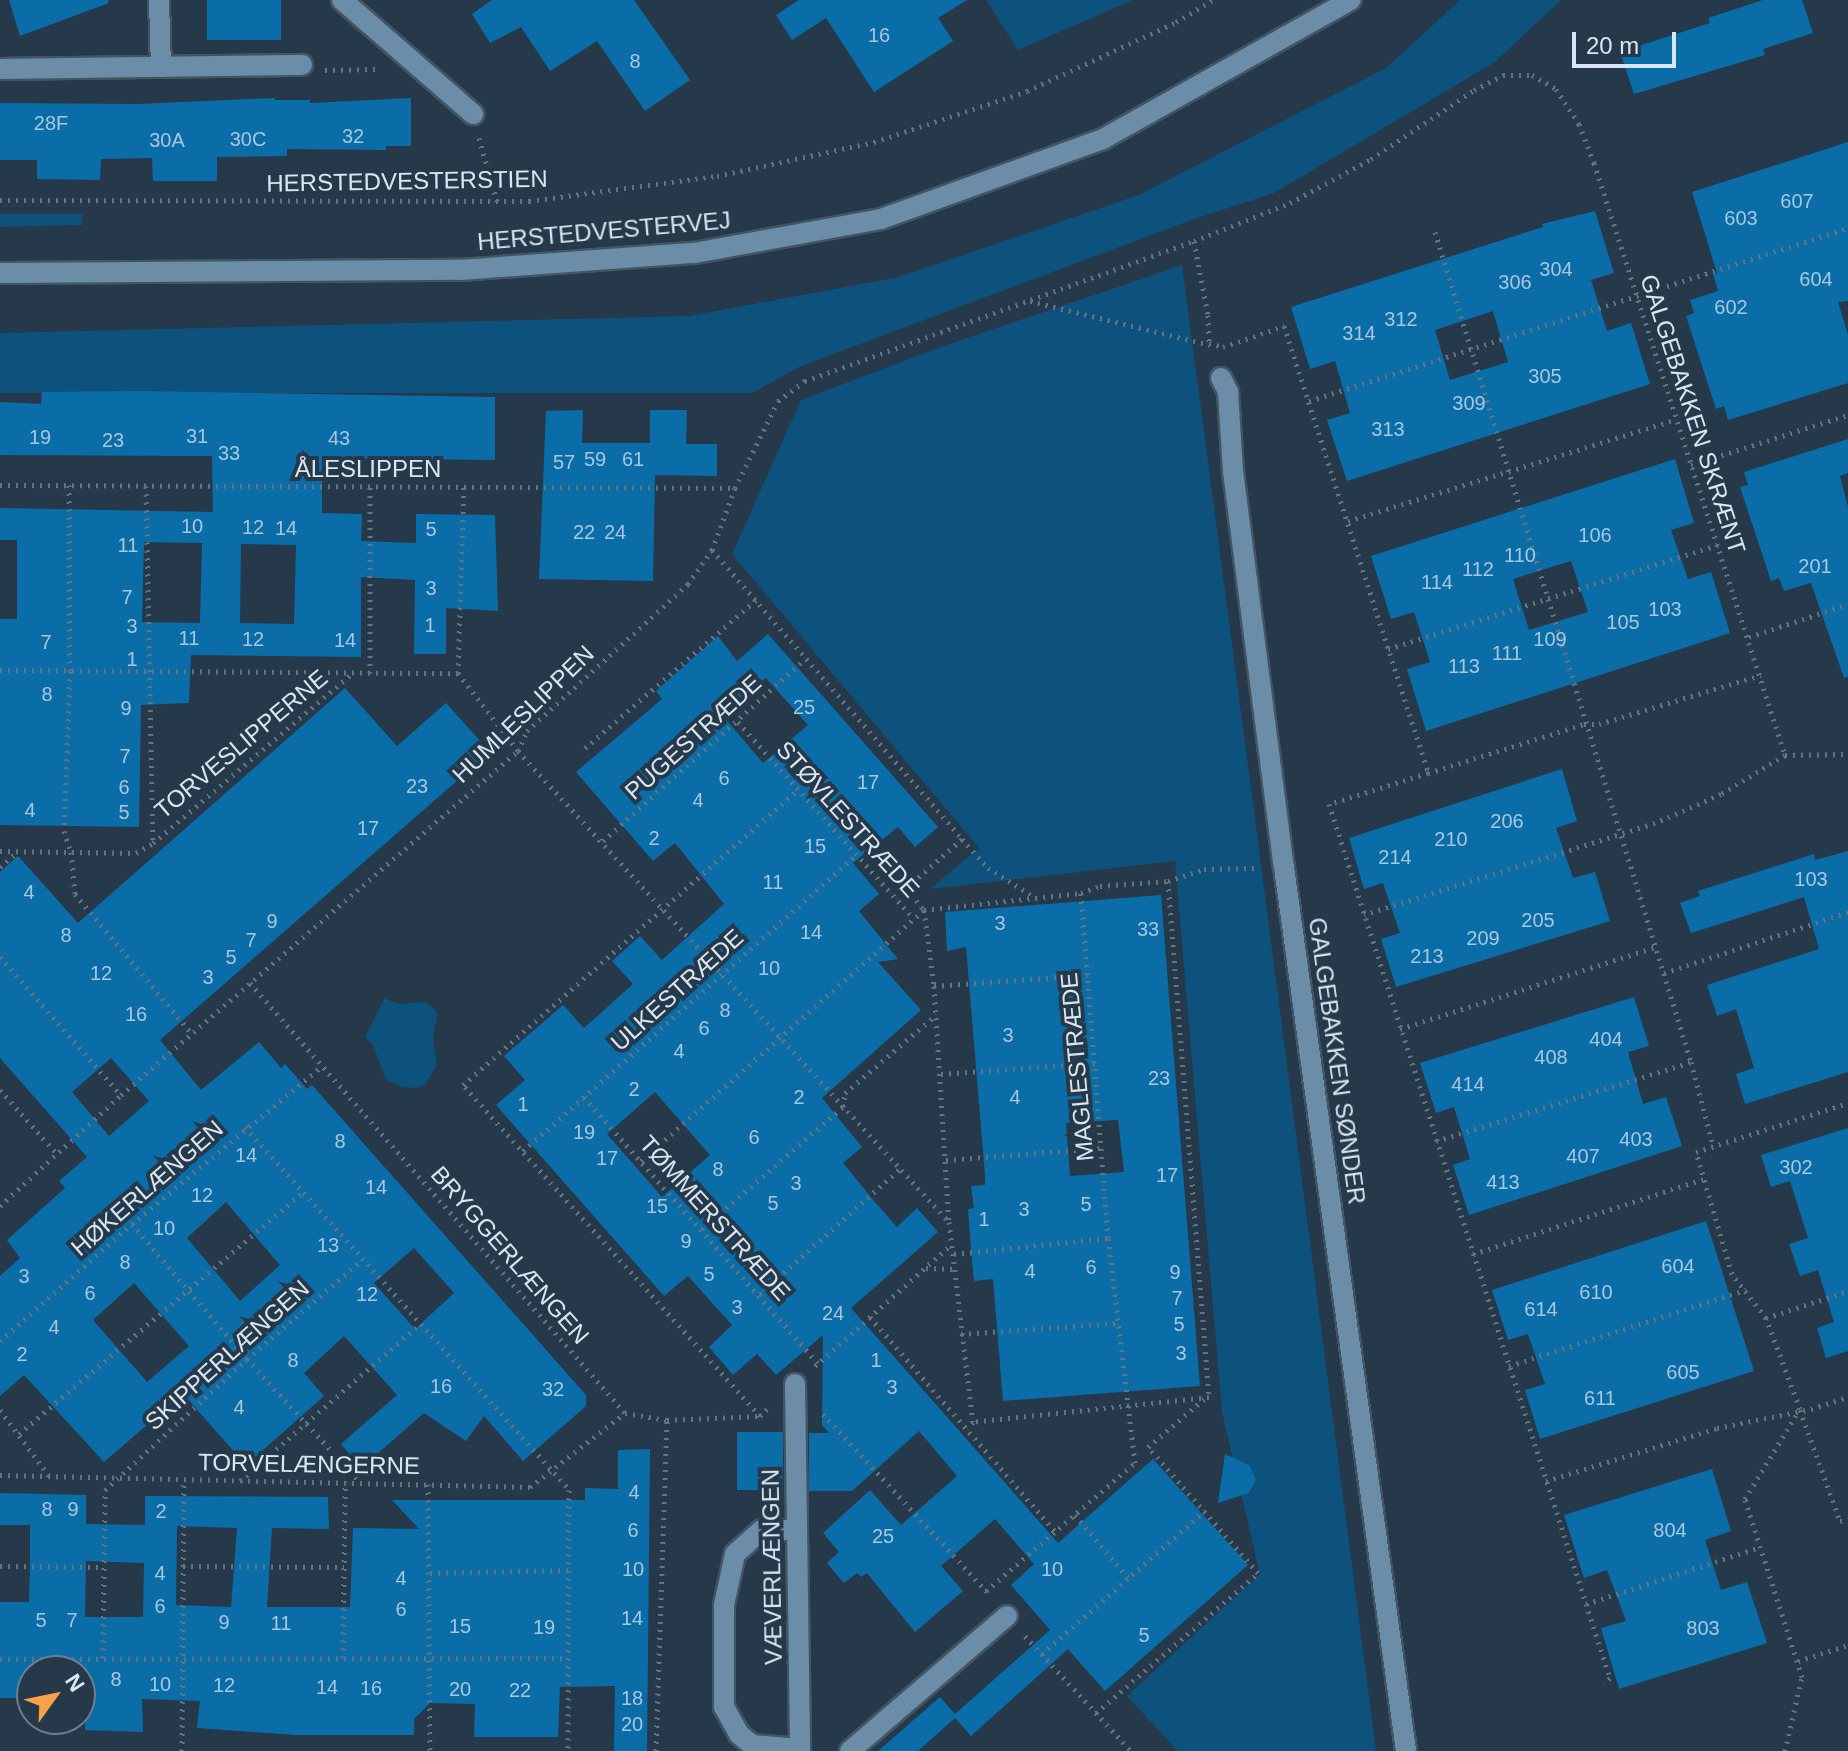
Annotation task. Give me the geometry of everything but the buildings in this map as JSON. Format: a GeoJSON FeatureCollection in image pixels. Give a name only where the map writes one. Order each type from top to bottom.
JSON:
{"type":"FeatureCollection","features":[{"type":"Feature","properties":{"kind":"street"},"geometry":{"type":"LineString","coordinates":[[159,0],[161,67]]}},
{"type":"Feature","properties":{"kind":"street"},"geometry":{"type":"LineString","coordinates":[[342,0],[473,114]]}},
{"type":"Feature","properties":{"kind":"street","name":"HERSTEDVESTERVEJ"},"geometry":{"type":"LineString","coordinates":[[0,273],[460,270],[694,253],[881,219],[1103,139],[1351,0]]}},
{"type":"Feature","properties":{"kind":"street"},"geometry":{"type":"LineString","coordinates":[[0,69],[302,65]]}},
{"type":"Feature","properties":{"kind":"street","name":"GALGEBAKKEN SØNDER"},"geometry":{"type":"LineString","coordinates":[[1221,378],[1228,392],[1233,471],[1284,867],[1406,1751]]}},
{"type":"Feature","properties":{"kind":"street","name":"VÆVERLÆNGEN"},"geometry":{"type":"LineString","coordinates":[[795,1384],[806,1750]]}},
{"type":"Feature","properties":{"kind":"street"},"geometry":{"type":"LineString","coordinates":[[797,1530],[762,1530],[735,1554],[724,1605],[724,1707],[739,1734],[752,1745],[806,1750]]}},
{"type":"Feature","properties":{"kind":"street"},"geometry":{"type":"LineString","coordinates":[[850,1751],[1007,1616]]}},
{"type":"Feature","properties":{"kind":"path","name":"HERSTEDVESTERSTIEN"},"geometry":{"type":"LineString","coordinates":[[0,200],[529,201],[717,176],[874,142],[1027,91],[1176,22],[1212,0]]}},
{"type":"Feature","properties":{"kind":"path"},"geometry":{"type":"LineString","coordinates":[[302,65],[310,70],[405,68],[412,60]]}},
{"type":"Feature","properties":{"kind":"path","name":"GALGEBAKKEN SKRÆNT"},"geometry":{"type":"LineString","coordinates":[[1194,241],[1290,203],[1371,159],[1474,90],[1503,75],[1532,75],[1556,89],[1579,124],[1594,163],[1785,755]]}},
{"type":"Feature","properties":{"kind":"path"},"geometry":{"type":"LineString","coordinates":[[473,114],[497,201]]}},
{"type":"Feature","properties":{"kind":"path"},"geometry":{"type":"LineString","coordinates":[[1309,401],[1848,228]]}},
{"type":"Feature","properties":{"kind":"path"},"geometry":{"type":"LineString","coordinates":[[1435,232],[1664,973],[1713,1146]]}},
{"type":"Feature","properties":{"kind":"path"},"geometry":{"type":"LineString","coordinates":[[1194,241],[1208,315],[1209,343],[1221,378]]}},
{"type":"Feature","properties":{"kind":"path","name":"HUMLESLIPPEN"},"geometry":{"type":"LineString","coordinates":[[0,1206],[121,1095],[518,751],[527,731],[688,584],[712,550],[735,488],[778,401],[805,381],[1194,241]]}},
{"type":"Feature","properties":{"kind":"path"},"geometry":{"type":"LineString","coordinates":[[1029,300],[1223,347],[1284,326],[1428,773]]}},
{"type":"Feature","properties":{"kind":"path"},"geometry":{"type":"LineString","coordinates":[[1691,465],[1848,415]]}},
{"type":"Feature","properties":{"kind":"path"},"geometry":{"type":"LineString","coordinates":[[1348,521],[1676,420]]}},
{"type":"Feature","properties":{"kind":"path","name":"ÅLESLIPPEN"},"geometry":{"type":"LineString","coordinates":[[0,485],[735,488]]}},
{"type":"Feature","properties":{"kind":"path"},"geometry":{"type":"LineString","coordinates":[[69,485],[70,671],[64,831],[71,852],[75,894],[192,1034]]}},
{"type":"Feature","properties":{"kind":"path"},"geometry":{"type":"LineString","coordinates":[[0,670],[149,671],[146,486]]}},
{"type":"Feature","properties":{"kind":"path"},"geometry":{"type":"LineString","coordinates":[[370,487],[370,673]]}},
{"type":"Feature","properties":{"kind":"path"},"geometry":{"type":"LineString","coordinates":[[464,487],[458,673],[518,751],[949,1222]]}},
{"type":"Feature","properties":{"kind":"path"},"geometry":{"type":"LineString","coordinates":[[1388,649],[1718,545]]}},
{"type":"Feature","properties":{"kind":"path"},"geometry":{"type":"LineString","coordinates":[[712,550],[988,868],[1037,899]]}},
{"type":"Feature","properties":{"kind":"path"},"geometry":{"type":"LineString","coordinates":[[585,748],[756,600]]}},
{"type":"Feature","properties":{"kind":"path"},"geometry":{"type":"LineString","coordinates":[[1749,637],[1848,604]]}},
{"type":"Feature","properties":{"kind":"path","name":"PUGESTRÆDE"},"geometry":{"type":"LineString","coordinates":[[603,841],[805,659]]}},
{"type":"Feature","properties":{"kind":"path","name":"TORVESLIPPERNE"},"geometry":{"type":"LineString","coordinates":[[153,843],[149,671],[458,673]]}},
{"type":"Feature","properties":{"kind":"path","name":"TORVESLIPPERNE"},"geometry":{"type":"LineString","coordinates":[[0,851],[136,853],[153,843],[353,673]]}},
{"type":"Feature","properties":{"kind":"path"},"geometry":{"type":"LineString","coordinates":[[1604,1683],[1610,1678],[1329,804],[1587,724],[1599,724],[1761,675]]}},
{"type":"Feature","properties":{"kind":"path","name":"STØVLESTRÆDE"},"geometry":{"type":"LineString","coordinates":[[738,722],[914,919],[924,910],[1081,893],[1100,886],[1168,881],[1204,869],[1284,867]]}},
{"type":"Feature","properties":{"kind":"path"},"geometry":{"type":"LineString","coordinates":[[1364,915],[1621,833],[1721,794],[1785,755],[1848,754]]}},
{"type":"Feature","properties":{"kind":"path"},"geometry":{"type":"LineString","coordinates":[[760,1416],[463,1085],[798,790]]}},
{"type":"Feature","properties":{"kind":"path"},"geometry":{"type":"LineString","coordinates":[[896,897],[962,839]]}},
{"type":"Feature","properties":{"kind":"path"},"geometry":{"type":"LineString","coordinates":[[0,867],[18,851]]}},
{"type":"Feature","properties":{"kind":"path","name":"ULKESTRÆDE"},"geometry":{"type":"LineString","coordinates":[[523,1151],[855,856]]}},
{"type":"Feature","properties":{"kind":"path"},"geometry":{"type":"LineString","coordinates":[[1096,1713],[1258,1573],[1148,1447],[1209,1397],[1168,881]]}},
{"type":"Feature","properties":{"kind":"path"},"geometry":{"type":"LineString","coordinates":[[906,888],[924,910],[934,986],[949,1222],[973,1422]]}},
{"type":"Feature","properties":{"kind":"path","name":"MAGLESTRÆDE"},"geometry":{"type":"LineString","coordinates":[[1081,893],[1117,1323]]}},
{"type":"Feature","properties":{"kind":"path"},"geometry":{"type":"LineString","coordinates":[[1664,973],[1848,912]]}},
{"type":"Feature","properties":{"kind":"path"},"geometry":{"type":"LineString","coordinates":[[641,1161],[914,919]]}},
{"type":"Feature","properties":{"kind":"path"},"geometry":{"type":"LineString","coordinates":[[1400,1029],[1656,947]]}},
{"type":"Feature","properties":{"kind":"path"},"geometry":{"type":"LineString","coordinates":[[0,957],[121,1095]]}},
{"type":"Feature","properties":{"kind":"path"},"geometry":{"type":"LineString","coordinates":[[934,986],[1088,975]]}},
{"type":"Feature","properties":{"kind":"path","name":"BRYGGERLÆNGEN"},"geometry":{"type":"LineString","coordinates":[[250,983],[625,1413]]}},
{"type":"Feature","properties":{"kind":"path"},"geometry":{"type":"LineString","coordinates":[[702,1229],[843,1107],[845,1093],[936,1015]]}},
{"type":"Feature","properties":{"kind":"path"},"geometry":{"type":"LineString","coordinates":[[1436,1141],[1691,1062]]}},
{"type":"Feature","properties":{"kind":"path"},"geometry":{"type":"LineString","coordinates":[[941,1074],[1095,1063]]}},
{"type":"Feature","properties":{"kind":"path","name":"HØKERLÆNGEN"},"geometry":{"type":"LineString","coordinates":[[0,1341],[245,1127],[321,1067]]}},
{"type":"Feature","properties":{"kind":"path"},"geometry":{"type":"LineString","coordinates":[[0,1090],[57,1154]]}},
{"type":"Feature","properties":{"kind":"path","name":"TØMMERSTRÆDE"},"geometry":{"type":"LineString","coordinates":[[584,1097],[818,1363]]}},
{"type":"Feature","properties":{"kind":"path"},"geometry":{"type":"LineString","coordinates":[[1848,1103],[1696,1152],[1732,1274],[1766,1318],[1840,1521],[1848,1519]]}},
{"type":"Feature","properties":{"kind":"path"},"geometry":{"type":"LineString","coordinates":[[245,1127],[569,1490],[568,1751]]}},
{"type":"Feature","properties":{"kind":"path"},"geometry":{"type":"LineString","coordinates":[[946,1160],[1101,1148]]}},
{"type":"Feature","properties":{"kind":"path"},"geometry":{"type":"LineString","coordinates":[[760,1294],[900,1169]]}},
{"type":"Feature","properties":{"kind":"path"},"geometry":{"type":"LineString","coordinates":[[1473,1254],[1704,1179]]}},
{"type":"Feature","properties":{"kind":"path"},"geometry":{"type":"LineString","coordinates":[[19,1434],[303,1192]]}},
{"type":"Feature","properties":{"kind":"path"},"geometry":{"type":"LineString","coordinates":[[132,1224],[247,1359],[360,1482]]}},
{"type":"Feature","properties":{"kind":"path"},"geometry":{"type":"LineString","coordinates":[[954,1254],[1108,1238]]}},
{"type":"Feature","properties":{"kind":"path"},"geometry":{"type":"LineString","coordinates":[[625,1413],[667,1420],[760,1416],[952,1244]]}},
{"type":"Feature","properties":{"kind":"path","name":"SKIPPERLÆNGEN"},"geometry":{"type":"LineString","coordinates":[[117,1479],[247,1359],[362,1260]]}},
{"type":"Feature","properties":{"kind":"path"},"geometry":{"type":"LineString","coordinates":[[925,1268],[955,1269]]}},
{"type":"Feature","properties":{"kind":"path"},"geometry":{"type":"LineString","coordinates":[[1509,1366],[1746,1290]]}},
{"type":"Feature","properties":{"kind":"path"},"geometry":{"type":"LineString","coordinates":[[1766,1318],[1848,1291]]}},
{"type":"Feature","properties":{"kind":"path"},"geometry":{"type":"LineString","coordinates":[[870,1317],[1055,1531]]}},
{"type":"Feature","properties":{"kind":"path"},"geometry":{"type":"LineString","coordinates":[[961,1334],[1117,1323],[1125,1405],[1135,1463],[986,1591]]}},
{"type":"Feature","properties":{"kind":"path"},"geometry":{"type":"LineString","coordinates":[[240,1481],[420,1324]]}},
{"type":"Feature","properties":{"kind":"path"},"geometry":{"type":"LineString","coordinates":[[795,1384],[1131,1751]]}},
{"type":"Feature","properties":{"kind":"path"},"geometry":{"type":"LineString","coordinates":[[967,1428],[973,1422],[1206,1397]]}},
{"type":"Feature","properties":{"kind":"path"},"geometry":{"type":"LineString","coordinates":[[1546,1481],[1717,1428],[1848,1397]]}},
{"type":"Feature","properties":{"kind":"path"},"geometry":{"type":"LineString","coordinates":[[1785,1751],[1802,1677],[1745,1499],[1800,1409]]}},
{"type":"Feature","properties":{"kind":"path"},"geometry":{"type":"LineString","coordinates":[[0,1410],[50,1476]]}},
{"type":"Feature","properties":{"kind":"path","name":"TORVELÆNGERNE"},"geometry":{"type":"LineString","coordinates":[[0,1475],[530,1487],[552,1473],[625,1413]]}},
{"type":"Feature","properties":{"kind":"path"},"geometry":{"type":"LineString","coordinates":[[656,1751],[667,1420]]}},
{"type":"Feature","properties":{"kind":"path"},"geometry":{"type":"LineString","coordinates":[[103,1658],[105,1490],[117,1479]]}},
{"type":"Feature","properties":{"kind":"path"},"geometry":{"type":"LineString","coordinates":[[182,1751],[184,1481]]}},
{"type":"Feature","properties":{"kind":"path"},"geometry":{"type":"LineString","coordinates":[[343,1658],[345,1482]]}},
{"type":"Feature","properties":{"kind":"path"},"geometry":{"type":"LineString","coordinates":[[428,1484],[432,1658],[430,1751]]}},
{"type":"Feature","properties":{"kind":"path"},"geometry":{"type":"LineString","coordinates":[[1042,1654],[1205,1511]]}},
{"type":"Feature","properties":{"kind":"path"},"geometry":{"type":"LineString","coordinates":[[1075,1515],[1129,1579]]}},
{"type":"Feature","properties":{"kind":"path"},"geometry":{"type":"LineString","coordinates":[[1586,1604],[1760,1547]]}},
{"type":"Feature","properties":{"kind":"path"},"geometry":{"type":"LineString","coordinates":[[0,1566],[104,1567]]}},
{"type":"Feature","properties":{"kind":"path"},"geometry":{"type":"LineString","coordinates":[[183,1566],[344,1567]]}},
{"type":"Feature","properties":{"kind":"path"},"geometry":{"type":"LineString","coordinates":[[430,1573],[569,1570]]}},
{"type":"Feature","properties":{"kind":"path"},"geometry":{"type":"LineString","coordinates":[[1798,1661],[1848,1645]]}},
{"type":"Feature","properties":{"kind":"path"},"geometry":{"type":"LineString","coordinates":[[0,1659],[568,1658]]}},
{"type":"Feature","properties":{"kind":"shaded area"},"geometry":{"type":"Polygon","coordinates":[[[986,0],[1133,0],[1018,50],[986,0]]]}},
{"type":"Feature","properties":{"kind":"shaded area"},"geometry":{"type":"Polygon","coordinates":[[[1460,0],[1561,0],[1495,62],[1274,193],[1197,218],[801,366],[752,393],[0,393],[0,333],[689,316],[899,277],[1139,195],[1386,68],[1460,0]]]}},
{"type":"Feature","properties":{"kind":"shaded area"},"geometry":{"type":"Polygon","coordinates":[[[0,214],[82,214],[82,225],[0,227],[0,214]]]}},
{"type":"Feature","properties":{"kind":"shaded area"},"geometry":{"type":"Polygon","coordinates":[[[1182,265],[1376,1751],[1178,1751],[1127,1696],[1260,1574],[1222,1412],[1175,861],[930,889],[979,848],[732,554],[801,400],[938,348],[1182,265]]]}},
{"type":"Feature","properties":{"kind":"shaded area"},"geometry":{"type":"Polygon","coordinates":[[[385,998],[397,1004],[426,1002],[438,1013],[433,1037],[437,1065],[425,1084],[416,1088],[402,1087],[386,1080],[373,1045],[365,1037],[385,998]]]}}]}
